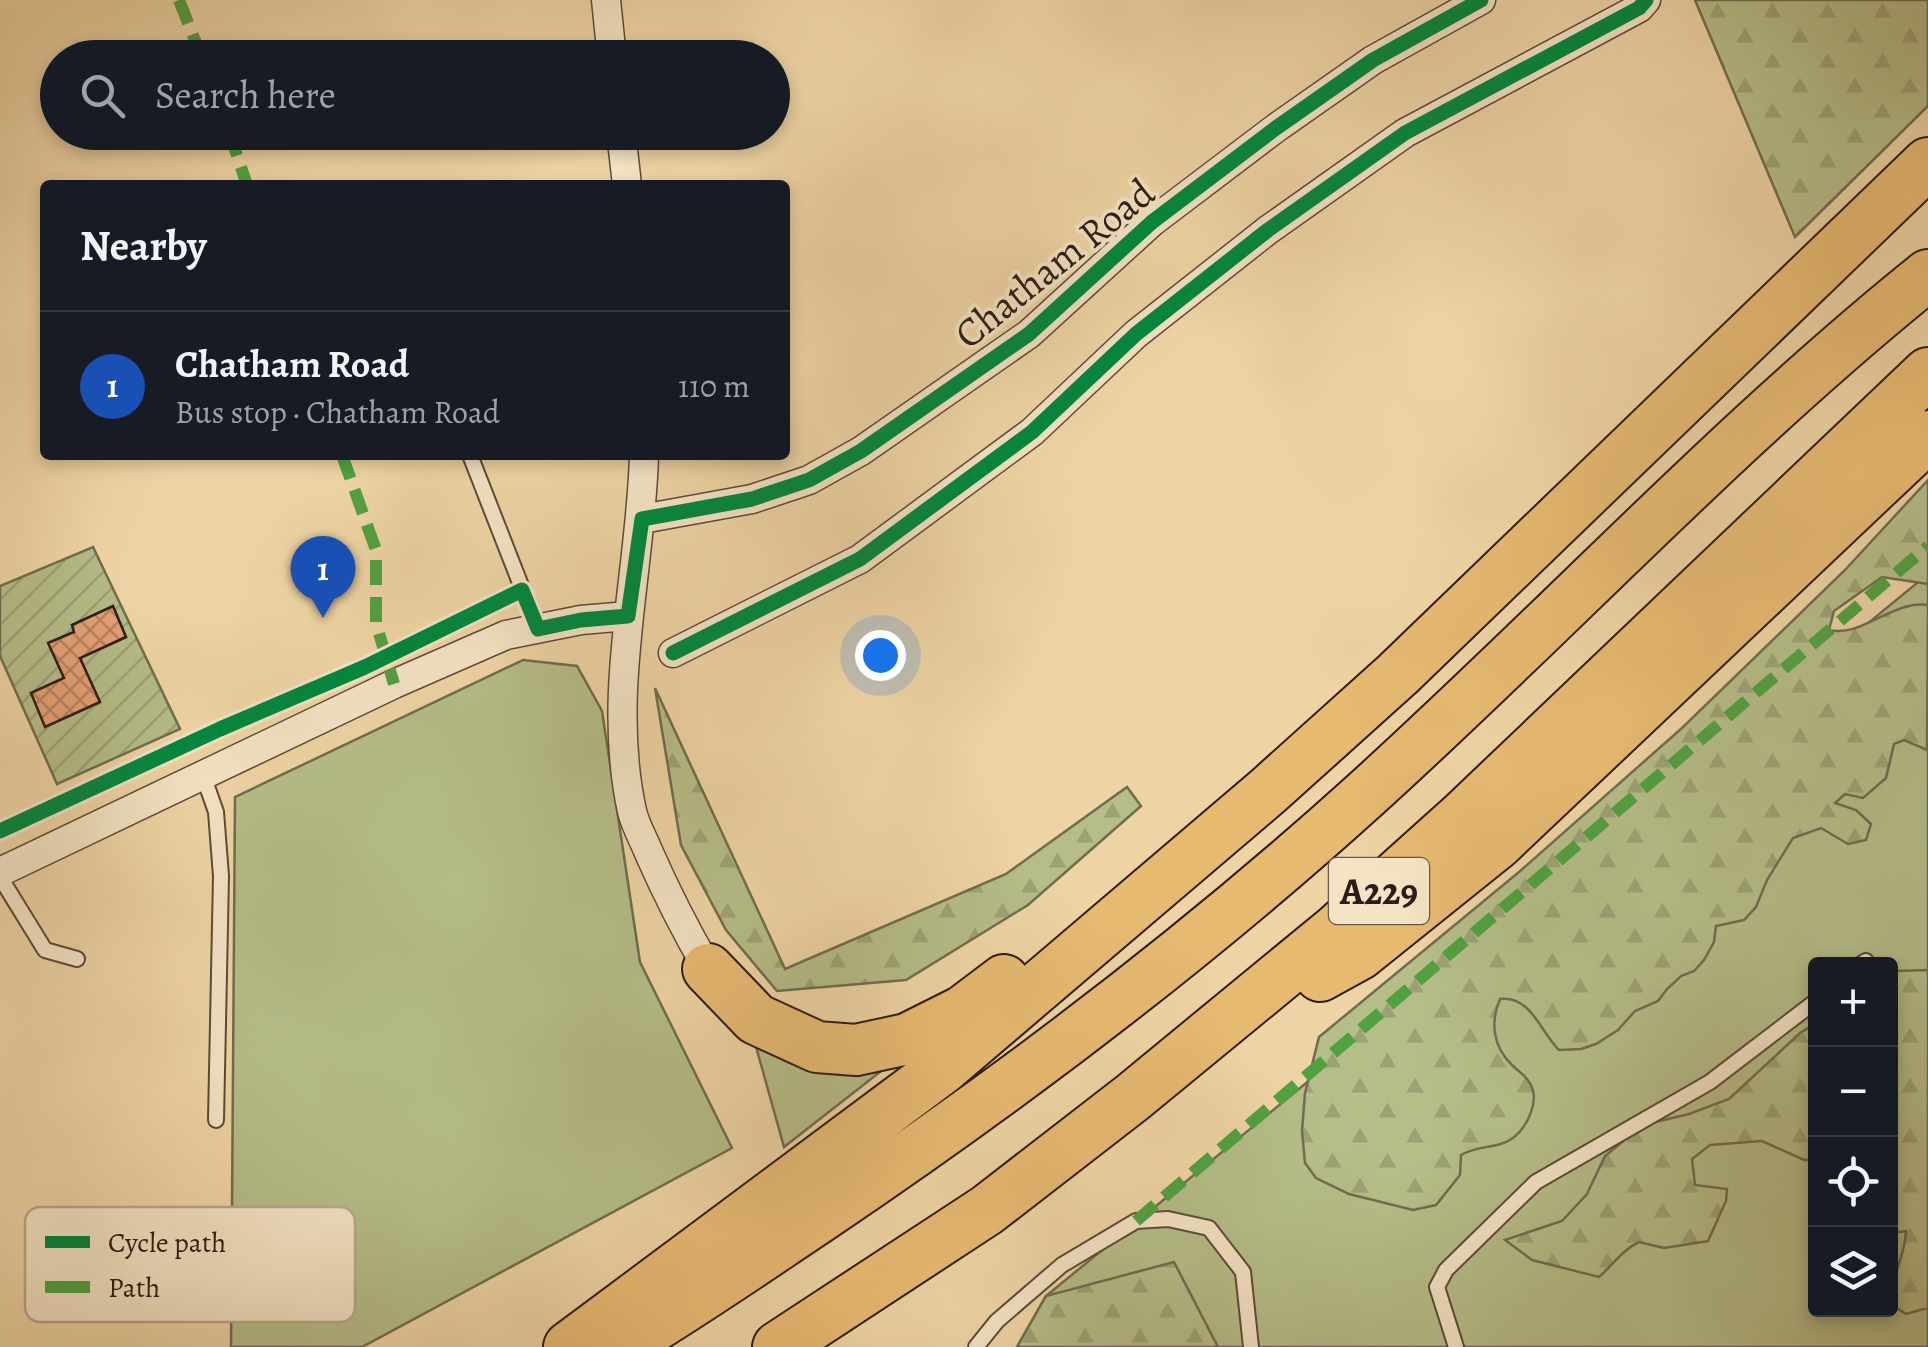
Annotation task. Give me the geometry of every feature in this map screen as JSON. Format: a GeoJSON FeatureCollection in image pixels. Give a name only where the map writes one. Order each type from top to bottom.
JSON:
{"type":"FeatureCollection","features":[{"type":"Feature","properties":{"kind":"highway"},"geometry":{"type":"LineString","coordinates":[[569,1347],[942,1069],[1268,790],[1398,674],[1928,162]]}},
{"type":"Feature","properties":{"kind":"highway","name":"A229"},"geometry":{"type":"LineString","coordinates":[[620,1347],[672,1316],[966,1116],[1239,903],[1464,704],[1804,380],[1928,275]]}},
{"type":"Feature","properties":{"kind":"highway","name":"A229"},"geometry":{"type":"LineString","coordinates":[[778,1347],[987,1210],[1336,930],[1464,815],[1928,372]]}},
{"type":"Feature","properties":{"kind":"highway"},"geometry":{"type":"LineString","coordinates":[[1822,475],[1928,404]]}},
{"type":"Feature","properties":{"kind":"highway"},"geometry":{"type":"LineString","coordinates":[[1198,1044],[1360,954],[1497,844],[1928,436]]}},
{"type":"Feature","properties":{"kind":"highway"},"geometry":{"type":"LineString","coordinates":[[708,969],[756,1019],[817,1047],[856,1050],[907,1039],[962,1011],[1158,863],[1268,790]]}},
{"type":"Feature","properties":{"kind":"street"},"geometry":{"type":"LineString","coordinates":[[606,0],[610,40]]}},
{"type":"Feature","properties":{"kind":"street","name":"Chatham Road"},"geometry":{"type":"LineString","coordinates":[[642,519],[752,500],[809,480],[861,451],[1028,334],[1152,222],[1276,128],[1373,60],[1481,0]]}},
{"type":"Feature","properties":{"kind":"street"},"geometry":{"type":"LineString","coordinates":[[674,653],[860,560],[1032,432],[1136,334],[1268,230],[1405,133],[1639,8],[1646,0]]}},
{"type":"Feature","properties":{"kind":"street"},"geometry":{"type":"LineString","coordinates":[[623,150],[626,180]]}},
{"type":"Feature","properties":{"kind":"street"},"geometry":{"type":"LineString","coordinates":[[644,460],[642,519],[622,688],[632,813],[673,908],[708,969]]}},
{"type":"Feature","properties":{"kind":"street"},"geometry":{"type":"LineString","coordinates":[[0,875],[204,774],[506,636],[580,620],[628,616]]}},
{"type":"Feature","properties":{"kind":"lane"},"geometry":{"type":"LineString","coordinates":[[472,460],[538,628]]}},
{"type":"Feature","properties":{"kind":"lane"},"geometry":{"type":"LineString","coordinates":[[204,774],[216,812],[221,876],[216,1120]]}},
{"type":"Feature","properties":{"kind":"lane"},"geometry":{"type":"LineString","coordinates":[[0,875],[45,950],[77,959]]}},
{"type":"Feature","properties":{"kind":"lane"},"geometry":{"type":"LineString","coordinates":[[1456,1347],[1437,1287],[1446,1270],[1536,1182],[1710,1082],[1808,1008]]}},
{"type":"Feature","properties":{"kind":"lane"},"geometry":{"type":"LineString","coordinates":[[976,1347],[997,1321],[1062,1265],[1136,1221],[1168,1219],[1209,1228],[1243,1272],[1252,1347]]}},
{"type":"Feature","properties":{"kind":"green space"},"geometry":{"type":"Polygon","coordinates":[[[1695,0],[1928,0],[1928,106],[1795,237],[1695,0]]]}},
{"type":"Feature","properties":{"kind":"green space"},"geometry":{"type":"Polygon","coordinates":[[[1928,480],[1928,584],[1882,577],[1834,611],[1829,630],[1853,629],[1902,608],[1928,605],[1927,750],[1904,740],[1894,744],[1886,778],[1863,798],[1845,794],[1835,803],[1856,810],[1871,824],[1866,840],[1848,844],[1821,828],[1793,838],[1767,880],[1756,907],[1744,920],[1716,926],[1714,942],[1694,971],[1681,976],[1658,1001],[1635,1011],[1618,1030],[1596,1044],[1559,1050],[1528,1009],[1511,999],[1500,999],[1494,1025],[1497,1042],[1532,1089],[1531,1112],[1513,1138],[1461,1155],[1460,1175],[1436,1205],[1413,1210],[1349,1194],[1316,1178],[1305,1163],[1302,1131],[1305,1093],[1319,1037],[1519,872],[1682,728],[1845,570],[1928,480]]]}},
{"type":"Feature","properties":{"kind":"green space"},"geometry":{"type":"Polygon","coordinates":[[[93,547],[180,729],[57,784],[0,656],[0,586],[93,547]],[[113,607],[72,625],[74,632],[49,643],[64,678],[31,693],[46,726],[99,703],[80,658],[126,637],[113,607]]]}},
{"type":"Feature","properties":{"kind":"green space"},"geometry":{"type":"Polygon","coordinates":[[[1928,574],[1928,1347],[1017,1347],[1046,1296],[1928,574]]]}},
{"type":"Feature","properties":{"kind":"green space"},"geometry":{"type":"Polygon","coordinates":[[[523,660],[577,666],[602,711],[640,962],[732,1148],[362,1347],[231,1347],[231,1322],[355,1322],[355,1207],[232,1207],[235,797],[523,660]]]}},
{"type":"Feature","properties":{"kind":"green space"},"geometry":{"type":"Polygon","coordinates":[[[655,688],[785,969],[1006,874],[1127,787],[1141,806],[1028,905],[906,980],[777,991],[726,930],[681,845],[655,688]]]}},
{"type":"Feature","properties":{"kind":"green space"},"geometry":{"type":"Polygon","coordinates":[[[1928,970],[1928,1308],[1906,1314],[1898,1309],[1898,1266],[1906,1231],[1898,1232],[1898,971],[1928,970]]]}},
{"type":"Feature","properties":{"kind":"green space"},"geometry":{"type":"Polygon","coordinates":[[[1808,1028],[1808,1160],[1762,1141],[1710,1145],[1692,1159],[1695,1185],[1727,1189],[1726,1201],[1708,1241],[1664,1248],[1639,1242],[1599,1277],[1532,1260],[1505,1240],[1562,1221],[1587,1194],[1605,1156],[1643,1125],[1729,1099],[1808,1028]]]}},
{"type":"Feature","properties":{"kind":"green space"},"geometry":{"type":"Polygon","coordinates":[[[753,1036],[908,1050],[784,1147],[753,1036]]]}},
{"type":"Feature","properties":{"kind":"green space"},"geometry":{"type":"Polygon","coordinates":[[[1174,1262],[1218,1347],[1017,1347],[1046,1296],[1174,1262]]]}},
{"type":"Feature","properties":{"kind":"building"},"geometry":{"type":"Polygon","coordinates":[[[113,606],[126,637],[80,658],[100,702],[45,727],[31,693],[64,678],[48,643],[74,632],[72,625],[113,606]]]}},
{"type":"Feature","properties":{"kind":"marked path"},"geometry":{"type":"LineString","coordinates":[[179,0],[195,40]]}},
{"type":"Feature","properties":{"kind":"marked path"},"geometry":{"type":"LineString","coordinates":[[235,150],[245,180]]}},
{"type":"Feature","properties":{"kind":"marked path"},"geometry":{"type":"LineString","coordinates":[[344,460],[376,550],[376,623],[394,684]]}},
{"type":"Feature","properties":{"kind":"marked path"},"geometry":{"type":"LineString","coordinates":[[1136,1221],[1928,546]]}},
{"type":"Feature","properties":{"kind":"cycle path"},"geometry":{"type":"LineString","coordinates":[[0,831],[365,667],[522,590],[538,629],[628,616],[642,519],[752,499],[809,480],[861,451],[1029,334],[1152,222],[1276,128],[1373,60],[1481,0]]}},
{"type":"Feature","properties":{"kind":"cycle path"},"geometry":{"type":"LineString","coordinates":[[673,653],[860,559],[1032,432],[1136,334],[1268,230],[1405,133],[1639,8],[1646,0]]}},
{"type":"Feature","properties":{"kind":"place","name":"Chatham Road"},"geometry":{"type":"Point","coordinates":[323,618]}}]}
